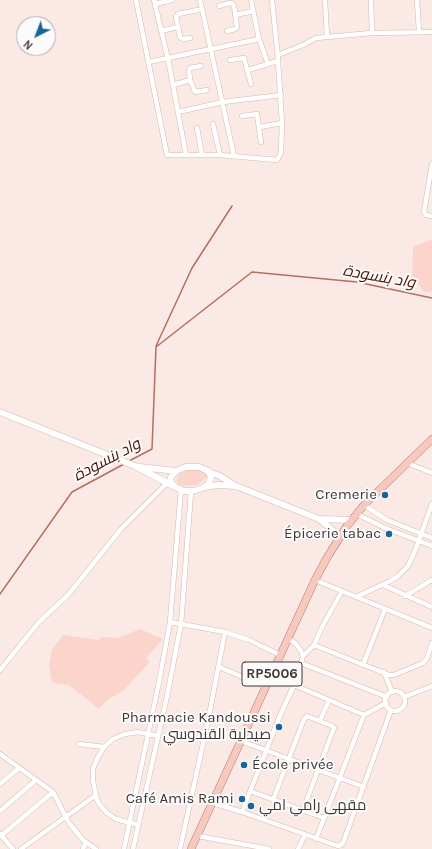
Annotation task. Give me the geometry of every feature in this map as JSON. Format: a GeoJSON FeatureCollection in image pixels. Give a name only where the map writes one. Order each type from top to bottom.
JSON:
{"type":"FeatureCollection","features":[{"type":"Feature","properties":{"kind":"main road","name":"RP5006"},"geometry":{"type":"LineString","coordinates":[[191,849],[315,580],[340,536],[364,505],[432,439]]}},
{"type":"Feature","properties":{"kind":"street"},"geometry":{"type":"LineString","coordinates":[[136,0],[167,155],[220,155],[278,159],[281,153],[281,95],[272,0]]}},
{"type":"Feature","properties":{"kind":"street"},"geometry":{"type":"LineString","coordinates":[[172,0],[155,2],[168,59],[186,155]]}},
{"type":"Feature","properties":{"kind":"street"},"geometry":{"type":"LineString","coordinates":[[200,0],[234,156]]}},
{"type":"Feature","properties":{"kind":"street"},"geometry":{"type":"LineString","coordinates":[[251,0],[259,39],[268,64]]}},
{"type":"Feature","properties":{"kind":"street"},"geometry":{"type":"LineString","coordinates":[[325,0],[327,37]]}},
{"type":"Feature","properties":{"kind":"street"},"geometry":{"type":"LineString","coordinates":[[371,0],[372,33]]}},
{"type":"Feature","properties":{"kind":"street"},"geometry":{"type":"LineString","coordinates":[[417,0],[419,31]]}},
{"type":"Feature","properties":{"kind":"street"},"geometry":{"type":"LineString","coordinates":[[219,6],[232,4],[237,27],[227,31]]}},
{"type":"Feature","properties":{"kind":"street"},"geometry":{"type":"LineString","coordinates":[[190,38],[181,38],[176,17],[178,14],[198,10]]}},
{"type":"Feature","properties":{"kind":"street"},"geometry":{"type":"LineString","coordinates":[[235,15],[253,11]]}},
{"type":"Feature","properties":{"kind":"street"},"geometry":{"type":"LineString","coordinates":[[161,31],[177,26]]}},
{"type":"Feature","properties":{"kind":"street"},"geometry":{"type":"LineString","coordinates":[[278,55],[303,45],[313,38],[372,33],[419,31],[432,32]]}},
{"type":"Feature","properties":{"kind":"street"},"geometry":{"type":"LineString","coordinates":[[149,62],[259,39]]}},
{"type":"Feature","properties":{"kind":"street"},"geometry":{"type":"LineString","coordinates":[[230,60],[244,58],[251,84]]}},
{"type":"Feature","properties":{"kind":"street"},"geometry":{"type":"LineString","coordinates":[[248,70],[278,61]]}},
{"type":"Feature","properties":{"kind":"street"},"geometry":{"type":"LineString","coordinates":[[201,66],[190,68],[190,80],[195,92],[207,90]]}},
{"type":"Feature","properties":{"kind":"street"},"geometry":{"type":"LineString","coordinates":[[173,85],[190,80]]}},
{"type":"Feature","properties":{"kind":"street"},"geometry":{"type":"LineString","coordinates":[[178,112],[223,102],[281,95]]}},
{"type":"Feature","properties":{"kind":"street"},"geometry":{"type":"LineString","coordinates":[[242,116],[257,114],[261,142]]}},
{"type":"Feature","properties":{"kind":"street"},"geometry":{"type":"LineString","coordinates":[[260,127],[282,123]]}},
{"type":"Feature","properties":{"kind":"street"},"geometry":{"type":"LineString","coordinates":[[213,124],[220,155]]}},
{"type":"Feature","properties":{"kind":"street"},"geometry":{"type":"LineString","coordinates":[[197,128],[202,155]]}},
{"type":"Feature","properties":{"kind":"street"},"geometry":{"type":"LineString","coordinates":[[432,164],[424,212],[426,215],[432,216]]}},
{"type":"Feature","properties":{"kind":"street"},"geometry":{"type":"LineString","coordinates":[[0,412],[135,466],[181,490],[191,492],[205,486],[211,479],[209,472]]}},
{"type":"Feature","properties":{"kind":"street"},"geometry":{"type":"LineString","coordinates":[[407,463],[431,471]]}},
{"type":"Feature","properties":{"kind":"street"},"geometry":{"type":"LineString","coordinates":[[135,466],[176,471]]}},
{"type":"Feature","properties":{"kind":"street"},"geometry":{"type":"LineString","coordinates":[[175,487],[170,480],[176,471],[184,468],[201,468],[224,478],[236,486],[319,519],[340,536]]}},
{"type":"Feature","properties":{"kind":"street"},"geometry":{"type":"LineString","coordinates":[[0,670],[39,622],[68,595],[121,529],[167,483]]}},
{"type":"Feature","properties":{"kind":"street"},"geometry":{"type":"LineString","coordinates":[[205,486],[236,486]]}},
{"type":"Feature","properties":{"kind":"street"},"geometry":{"type":"LineString","coordinates":[[124,849],[170,622],[181,490]]}},
{"type":"Feature","properties":{"kind":"street"},"geometry":{"type":"LineString","coordinates":[[133,849],[181,624],[191,492]]}},
{"type":"Feature","properties":{"kind":"street"},"geometry":{"type":"LineString","coordinates":[[356,597],[383,585],[398,576],[408,566],[432,504]]}},
{"type":"Feature","properties":{"kind":"street"},"geometry":{"type":"LineString","coordinates":[[364,505],[387,520],[432,538]]}},
{"type":"Feature","properties":{"kind":"street"},"geometry":{"type":"LineString","coordinates":[[319,519],[355,517],[432,546]]}},
{"type":"Feature","properties":{"kind":"street"},"geometry":{"type":"LineString","coordinates":[[315,580],[432,628]]}},
{"type":"Feature","properties":{"kind":"street"},"geometry":{"type":"LineString","coordinates":[[406,596],[432,580]]}},
{"type":"Feature","properties":{"kind":"street"},"geometry":{"type":"LineString","coordinates":[[383,585],[432,607]]}},
{"type":"Feature","properties":{"kind":"street"},"geometry":{"type":"LineString","coordinates":[[242,812],[266,750],[294,685],[294,671],[301,663],[303,656],[314,645],[342,591]]}},
{"type":"Feature","properties":{"kind":"street"},"geometry":{"type":"LineString","coordinates":[[363,665],[385,609]]}},
{"type":"Feature","properties":{"kind":"street"},"geometry":{"type":"LineString","coordinates":[[170,622],[225,632],[249,640],[280,655]]}},
{"type":"Feature","properties":{"kind":"street"},"geometry":{"type":"LineString","coordinates":[[180,849],[208,722],[225,632]]}},
{"type":"Feature","properties":{"kind":"street"},"geometry":{"type":"LineString","coordinates":[[288,638],[298,646],[303,656]]}},
{"type":"Feature","properties":{"kind":"street"},"geometry":{"type":"LineString","coordinates":[[314,645],[363,665],[395,675],[421,664],[427,658],[432,643]]}},
{"type":"Feature","properties":{"kind":"street"},"geometry":{"type":"LineString","coordinates":[[301,663],[387,697]]}},
{"type":"Feature","properties":{"kind":"street"},"geometry":{"type":"LineString","coordinates":[[219,667],[266,687]]}},
{"type":"Feature","properties":{"kind":"street"},"geometry":{"type":"LineString","coordinates":[[274,668],[285,672],[294,671]]}},
{"type":"Feature","properties":{"kind":"street"},"geometry":{"type":"LineString","coordinates":[[384,672],[392,692]]}},
{"type":"Feature","properties":{"kind":"street"},"geometry":{"type":"LineString","coordinates":[[294,685],[364,715]]}},
{"type":"Feature","properties":{"kind":"street"},"geometry":{"type":"LineString","coordinates":[[404,697],[432,686]]}},
{"type":"Feature","properties":{"kind":"street"},"geometry":{"type":"LineString","coordinates":[[392,692],[400,693],[404,697],[405,703],[402,709],[397,711],[391,710],[386,704],[387,697],[392,692]]}},
{"type":"Feature","properties":{"kind":"street"},"geometry":{"type":"LineString","coordinates":[[320,722],[329,700]]}},
{"type":"Feature","properties":{"kind":"street"},"geometry":{"type":"LineString","coordinates":[[316,839],[364,715],[386,704]]}},
{"type":"Feature","properties":{"kind":"street"},"geometry":{"type":"LineString","coordinates":[[213,803],[338,846],[342,844],[391,710]]}},
{"type":"Feature","properties":{"kind":"street"},"geometry":{"type":"LineString","coordinates":[[273,800],[307,716],[334,728],[303,810]]}},
{"type":"Feature","properties":{"kind":"street"},"geometry":{"type":"LineString","coordinates":[[138,825],[116,819],[107,813],[100,805],[93,781],[93,769],[104,747],[113,739],[125,734],[138,732],[158,736]]}},
{"type":"Feature","properties":{"kind":"street"},"geometry":{"type":"LineString","coordinates":[[241,741],[364,787]]}},
{"type":"Feature","properties":{"kind":"street"},"geometry":{"type":"LineString","coordinates":[[79,744],[104,747]]}},
{"type":"Feature","properties":{"kind":"street"},"geometry":{"type":"LineString","coordinates":[[1,755],[53,792],[65,817],[77,834],[96,849]]}},
{"type":"Feature","properties":{"kind":"street"},"geometry":{"type":"LineString","coordinates":[[0,784],[19,768]]}},
{"type":"Feature","properties":{"kind":"street"},"geometry":{"type":"LineString","coordinates":[[0,811],[36,780]]}},
{"type":"Feature","properties":{"kind":"street"},"geometry":{"type":"LineString","coordinates":[[250,791],[324,818]]}},
{"type":"Feature","properties":{"kind":"street"},"geometry":{"type":"LineString","coordinates":[[13,849],[1,834],[53,792]]}},
{"type":"Feature","properties":{"kind":"street"},"geometry":{"type":"LineString","coordinates":[[21,849],[96,795]]}},
{"type":"Feature","properties":{"kind":"street"},"geometry":{"type":"LineString","coordinates":[[298,849],[305,835]]}},
{"type":"Feature","properties":{"kind":"street"},"geometry":{"type":"LineString","coordinates":[[198,836],[269,849]]}},
{"type":"Feature","properties":{"kind":"street"},"geometry":{"type":"LineString","coordinates":[[83,849],[86,842]]}},
{"type":"Feature","properties":{"kind":"shaded area"},"geometry":{"type":"Polygon","coordinates":[[[432,239],[432,292],[424,292],[412,276],[413,247],[432,239]]]}},
{"type":"Feature","properties":{"kind":"shaded area"},"geometry":{"type":"Polygon","coordinates":[[[202,469],[208,474],[207,477],[197,485],[184,486],[178,484],[176,481],[181,470],[202,469]]]}},
{"type":"Feature","properties":{"kind":"shaded area"},"geometry":{"type":"Polygon","coordinates":[[[140,629],[163,639],[146,658],[150,662],[123,691],[107,700],[99,709],[69,685],[52,683],[49,665],[52,650],[63,635],[99,640],[101,637],[118,638],[140,629]]]}},
{"type":"Feature","properties":{"kind":"waterway","name":"واد بنسودة"},"geometry":{"type":"LineString","coordinates":[[156,346],[192,268],[232,206]]}},
{"type":"Feature","properties":{"kind":"waterway","name":"واد بنسودة"},"geometry":{"type":"LineString","coordinates":[[129,461],[152,449],[156,347],[252,272],[357,282],[432,298]]}},
{"type":"Feature","properties":{"kind":"waterway","name":"واد بنسودة"},"geometry":{"type":"LineString","coordinates":[[0,594],[72,492],[124,464]]}},
{"type":"Feature","properties":{"kind":"place","name":"Cremerie"},"geometry":{"type":"Point","coordinates":[385,495]}},
{"type":"Feature","properties":{"kind":"place","name":"Épicerie tabac"},"geometry":{"type":"Point","coordinates":[389,534]}},
{"type":"Feature","properties":{"kind":"place","name":"Pharmacie Kandoussi صيدلية القندوسي"},"geometry":{"type":"Point","coordinates":[279,727]}},
{"type":"Feature","properties":{"kind":"place","name":"École privée"},"geometry":{"type":"Point","coordinates":[244,765]}},
{"type":"Feature","properties":{"kind":"place","name":"Café Amis Rami"},"geometry":{"type":"Point","coordinates":[242,799]}},
{"type":"Feature","properties":{"kind":"place","name":"مقهى رامي امي"},"geometry":{"type":"Point","coordinates":[251,806]}}]}
